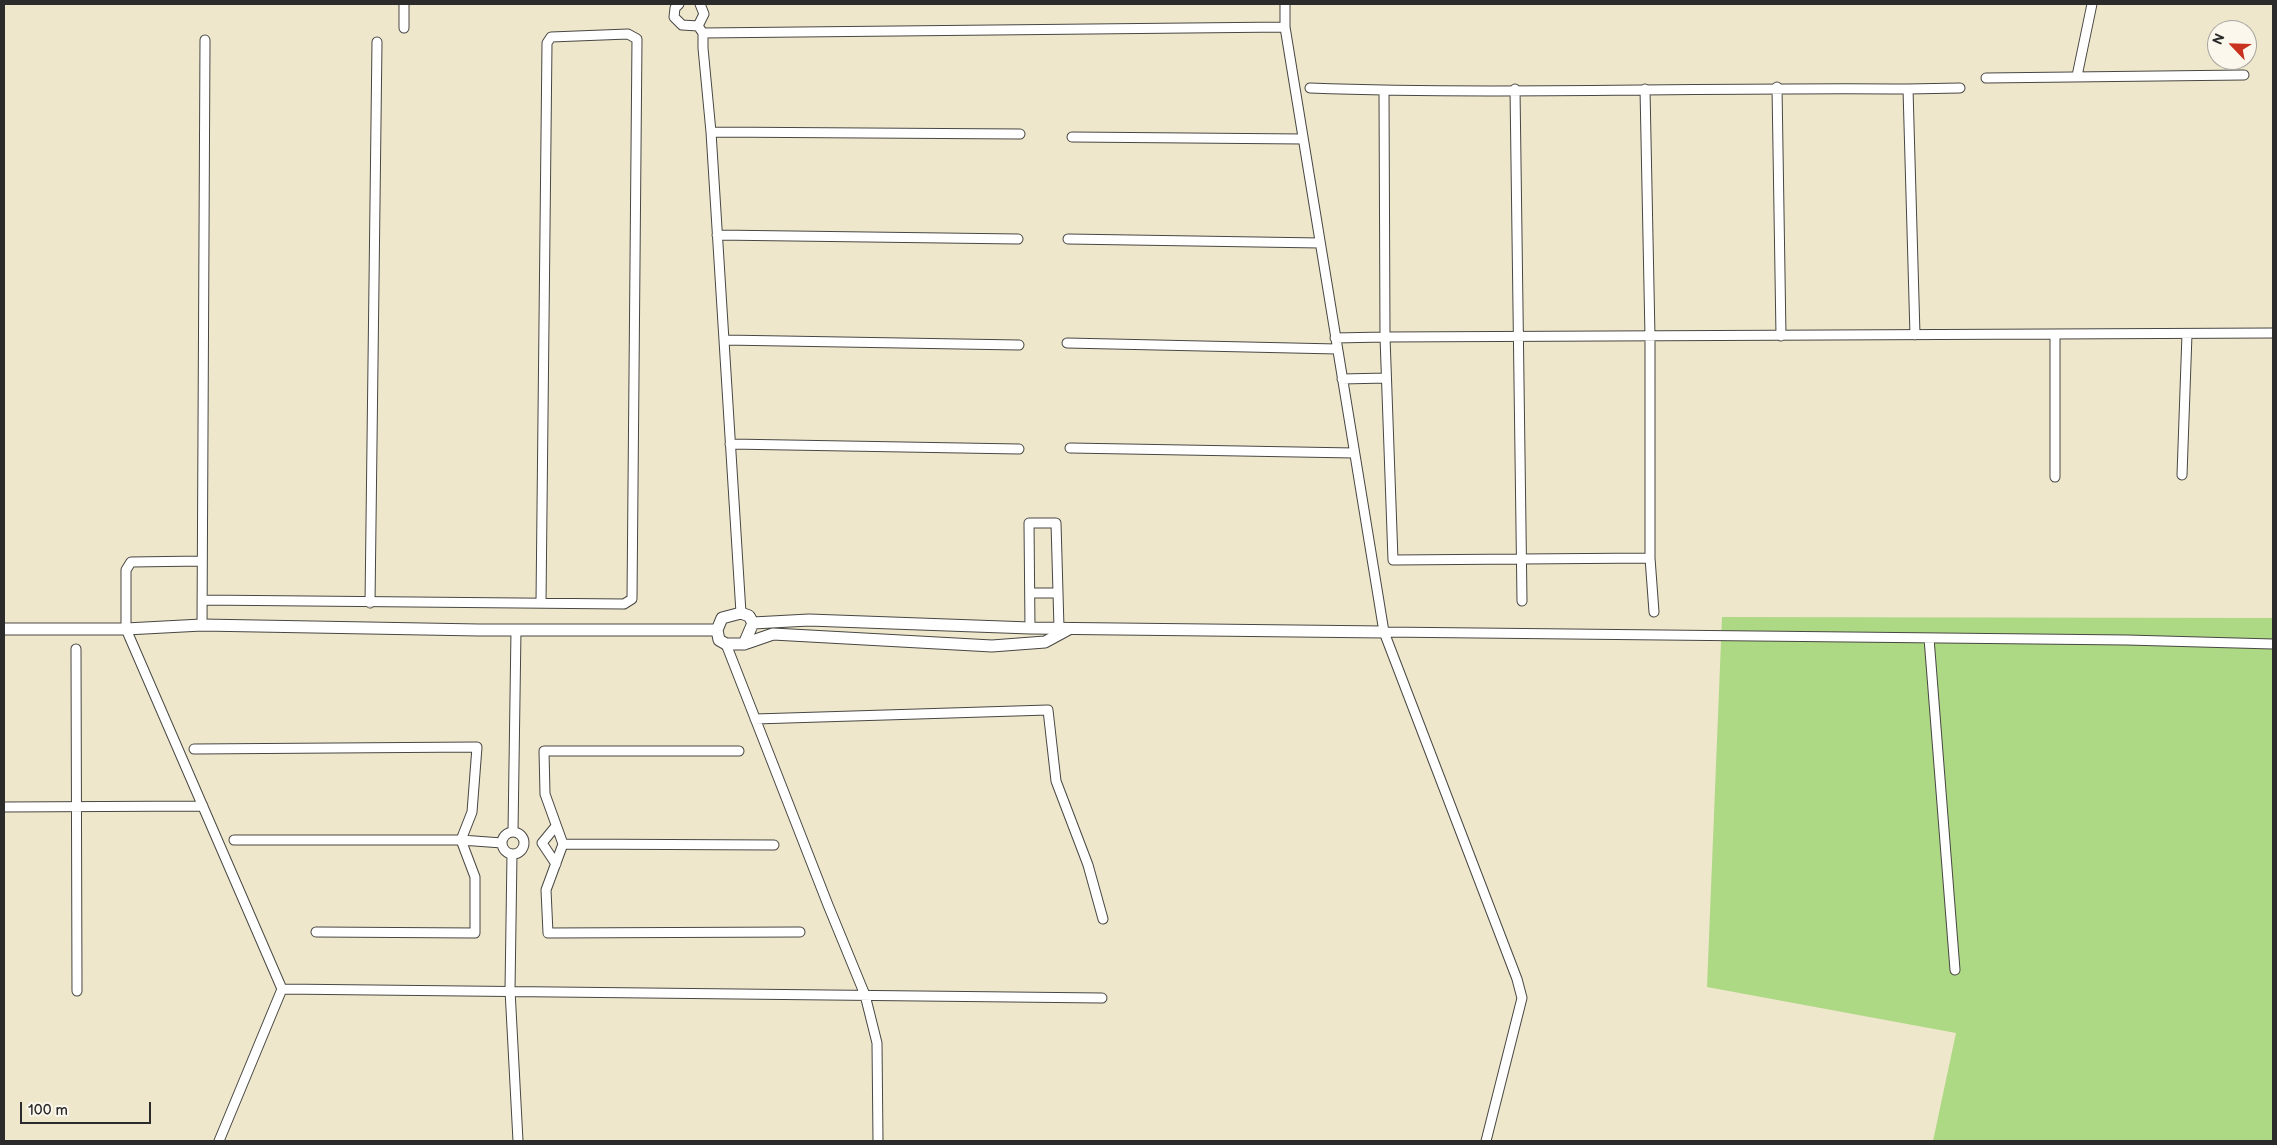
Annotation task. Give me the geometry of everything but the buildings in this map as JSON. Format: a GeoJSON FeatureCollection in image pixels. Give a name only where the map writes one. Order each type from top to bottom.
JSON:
{"type":"FeatureCollection","features":[{"type":"Feature","properties":{"kind":"street"},"geometry":{"type":"LineString","coordinates":[[404,4],[404,28]]}},
{"type":"Feature","properties":{"kind":"street"},"geometry":{"type":"LineString","coordinates":[[679,4],[675,8],[674,17],[682,25],[700,29],[1285,26]]}},
{"type":"Feature","properties":{"kind":"street"},"geometry":{"type":"LineString","coordinates":[[700,4],[704,14],[700,29],[711,132],[741,613]]}},
{"type":"Feature","properties":{"kind":"street"},"geometry":{"type":"LineString","coordinates":[[1285,4],[1285,26],[1384,632],[1517,978],[1522,998],[1486,1141]]}},
{"type":"Feature","properties":{"kind":"street"},"geometry":{"type":"LineString","coordinates":[[2077,76],[2092,4]]}},
{"type":"Feature","properties":{"kind":"street"},"geometry":{"type":"LineString","coordinates":[[202,600],[624,604],[632,599],[638,39],[628,34],[551,37],[547,43],[541,602]]}},
{"type":"Feature","properties":{"kind":"street"},"geometry":{"type":"LineString","coordinates":[[202,625],[205,40]]}},
{"type":"Feature","properties":{"kind":"street"},"geometry":{"type":"LineString","coordinates":[[370,603],[377,42]]}},
{"type":"Feature","properties":{"kind":"street"},"geometry":{"type":"LineString","coordinates":[[1986,78],[2244,75]]}},
{"type":"Feature","properties":{"kind":"street"},"geometry":{"type":"LineString","coordinates":[[1777,87],[1781,336]]}},
{"type":"Feature","properties":{"kind":"street"},"geometry":{"type":"LineString","coordinates":[[1310,88],[1384,90],[1777,87],[1960,88]]}},
{"type":"Feature","properties":{"kind":"street"},"geometry":{"type":"LineString","coordinates":[[1515,89],[1522,601]]}},
{"type":"Feature","properties":{"kind":"street"},"geometry":{"type":"LineString","coordinates":[[1645,89],[1650,337],[1650,558],[1654,612]]}},
{"type":"Feature","properties":{"kind":"street"},"geometry":{"type":"LineString","coordinates":[[1908,89],[1915,335]]}},
{"type":"Feature","properties":{"kind":"street"},"geometry":{"type":"LineString","coordinates":[[1384,90],[1385,337],[1393,560],[1650,558]]}},
{"type":"Feature","properties":{"kind":"street"},"geometry":{"type":"LineString","coordinates":[[711,132],[1020,134]]}},
{"type":"Feature","properties":{"kind":"street"},"geometry":{"type":"LineString","coordinates":[[1072,137],[1303,139]]}},
{"type":"Feature","properties":{"kind":"street"},"geometry":{"type":"LineString","coordinates":[[717,235],[1018,239]]}},
{"type":"Feature","properties":{"kind":"street"},"geometry":{"type":"LineString","coordinates":[[1068,239],[1320,244]]}},
{"type":"Feature","properties":{"kind":"street"},"geometry":{"type":"LineString","coordinates":[[1335,338],[2273,333]]}},
{"type":"Feature","properties":{"kind":"street"},"geometry":{"type":"LineString","coordinates":[[2055,334],[2055,477]]}},
{"type":"Feature","properties":{"kind":"street"},"geometry":{"type":"LineString","coordinates":[[2182,475],[2187,334]]}},
{"type":"Feature","properties":{"kind":"street"},"geometry":{"type":"LineString","coordinates":[[724,340],[1019,345]]}},
{"type":"Feature","properties":{"kind":"street"},"geometry":{"type":"LineString","coordinates":[[1068,343],[1337,349]]}},
{"type":"Feature","properties":{"kind":"street"},"geometry":{"type":"LineString","coordinates":[[1342,379],[1386,378]]}},
{"type":"Feature","properties":{"kind":"street"},"geometry":{"type":"LineString","coordinates":[[730,444],[1019,450]]}},
{"type":"Feature","properties":{"kind":"street"},"geometry":{"type":"LineString","coordinates":[[1070,448],[1354,453]]}},
{"type":"Feature","properties":{"kind":"street"},"geometry":{"type":"LineString","coordinates":[[1030,628],[1029,524],[1056,523],[1058,593],[1064,628]]}},
{"type":"Feature","properties":{"kind":"street"},"geometry":{"type":"LineString","coordinates":[[202,561],[130,562],[126,570],[126,628],[282,989],[219,1141]]}},
{"type":"Feature","properties":{"kind":"street"},"geometry":{"type":"LineString","coordinates":[[1030,593],[1058,593]]}},
{"type":"Feature","properties":{"kind":"street"},"geometry":{"type":"LineString","coordinates":[[753,624],[749,616],[741,613],[722,618],[717,630],[718,640],[726,644],[744,644],[773,634],[992,646],[1045,642],[1064,628]]}},
{"type":"Feature","properties":{"kind":"street"},"geometry":{"type":"LineString","coordinates":[[753,624],[809,620],[1030,628],[1929,638],[2273,644]]}},
{"type":"Feature","properties":{"kind":"street"},"geometry":{"type":"LineString","coordinates":[[744,644],[753,624]]}},
{"type":"Feature","properties":{"kind":"street"},"geometry":{"type":"LineString","coordinates":[[4,629],[202,625],[516,630],[717,630]]}},
{"type":"Feature","properties":{"kind":"street"},"geometry":{"type":"LineString","coordinates":[[512,832],[516,630]]}},
{"type":"Feature","properties":{"kind":"street"},"geometry":{"type":"LineString","coordinates":[[1929,638],[1955,970]]}},
{"type":"Feature","properties":{"kind":"street"},"geometry":{"type":"LineString","coordinates":[[726,644],[865,995],[877,1043],[878,1141]]}},
{"type":"Feature","properties":{"kind":"street"},"geometry":{"type":"LineString","coordinates":[[76,649],[77,991]]}},
{"type":"Feature","properties":{"kind":"street"},"geometry":{"type":"LineString","coordinates":[[755,719],[1048,710],[1056,781],[1088,865],[1103,919]]}},
{"type":"Feature","properties":{"kind":"street"},"geometry":{"type":"LineString","coordinates":[[194,749],[477,747],[472,812],[461,840],[476,877],[474,932],[316,932]]}},
{"type":"Feature","properties":{"kind":"street"},"geometry":{"type":"LineString","coordinates":[[739,751],[544,751],[545,794],[563,844],[546,890],[548,933],[800,932]]}},
{"type":"Feature","properties":{"kind":"street"},"geometry":{"type":"LineString","coordinates":[[4,807],[203,806]]}},
{"type":"Feature","properties":{"kind":"street"},"geometry":{"type":"LineString","coordinates":[[542,843],[556,826]]}},
{"type":"Feature","properties":{"kind":"street"},"geometry":{"type":"LineString","coordinates":[[502,843],[507,833],[512,832],[518,833],[524,843]]}},
{"type":"Feature","properties":{"kind":"street"},"geometry":{"type":"LineString","coordinates":[[234,840],[461,840],[502,843]]}},
{"type":"Feature","properties":{"kind":"street"},"geometry":{"type":"LineString","coordinates":[[502,843],[507,852],[512,854],[518,852],[524,843]]}},
{"type":"Feature","properties":{"kind":"street"},"geometry":{"type":"LineString","coordinates":[[524,843],[542,843]]}},
{"type":"Feature","properties":{"kind":"street"},"geometry":{"type":"LineString","coordinates":[[542,843],[556,864]]}},
{"type":"Feature","properties":{"kind":"street"},"geometry":{"type":"LineString","coordinates":[[563,844],[774,845]]}},
{"type":"Feature","properties":{"kind":"street"},"geometry":{"type":"LineString","coordinates":[[512,854],[510,990],[518,1141]]}},
{"type":"Feature","properties":{"kind":"street"},"geometry":{"type":"LineString","coordinates":[[282,989],[510,990],[1102,998]]}},
{"type":"Feature","properties":{"kind":"green space"},"geometry":{"type":"Polygon","coordinates":[[[1722,617],[2273,618],[2273,1141],[1933,1141],[1956,1033],[1707,987],[1722,617]]]}}]}
